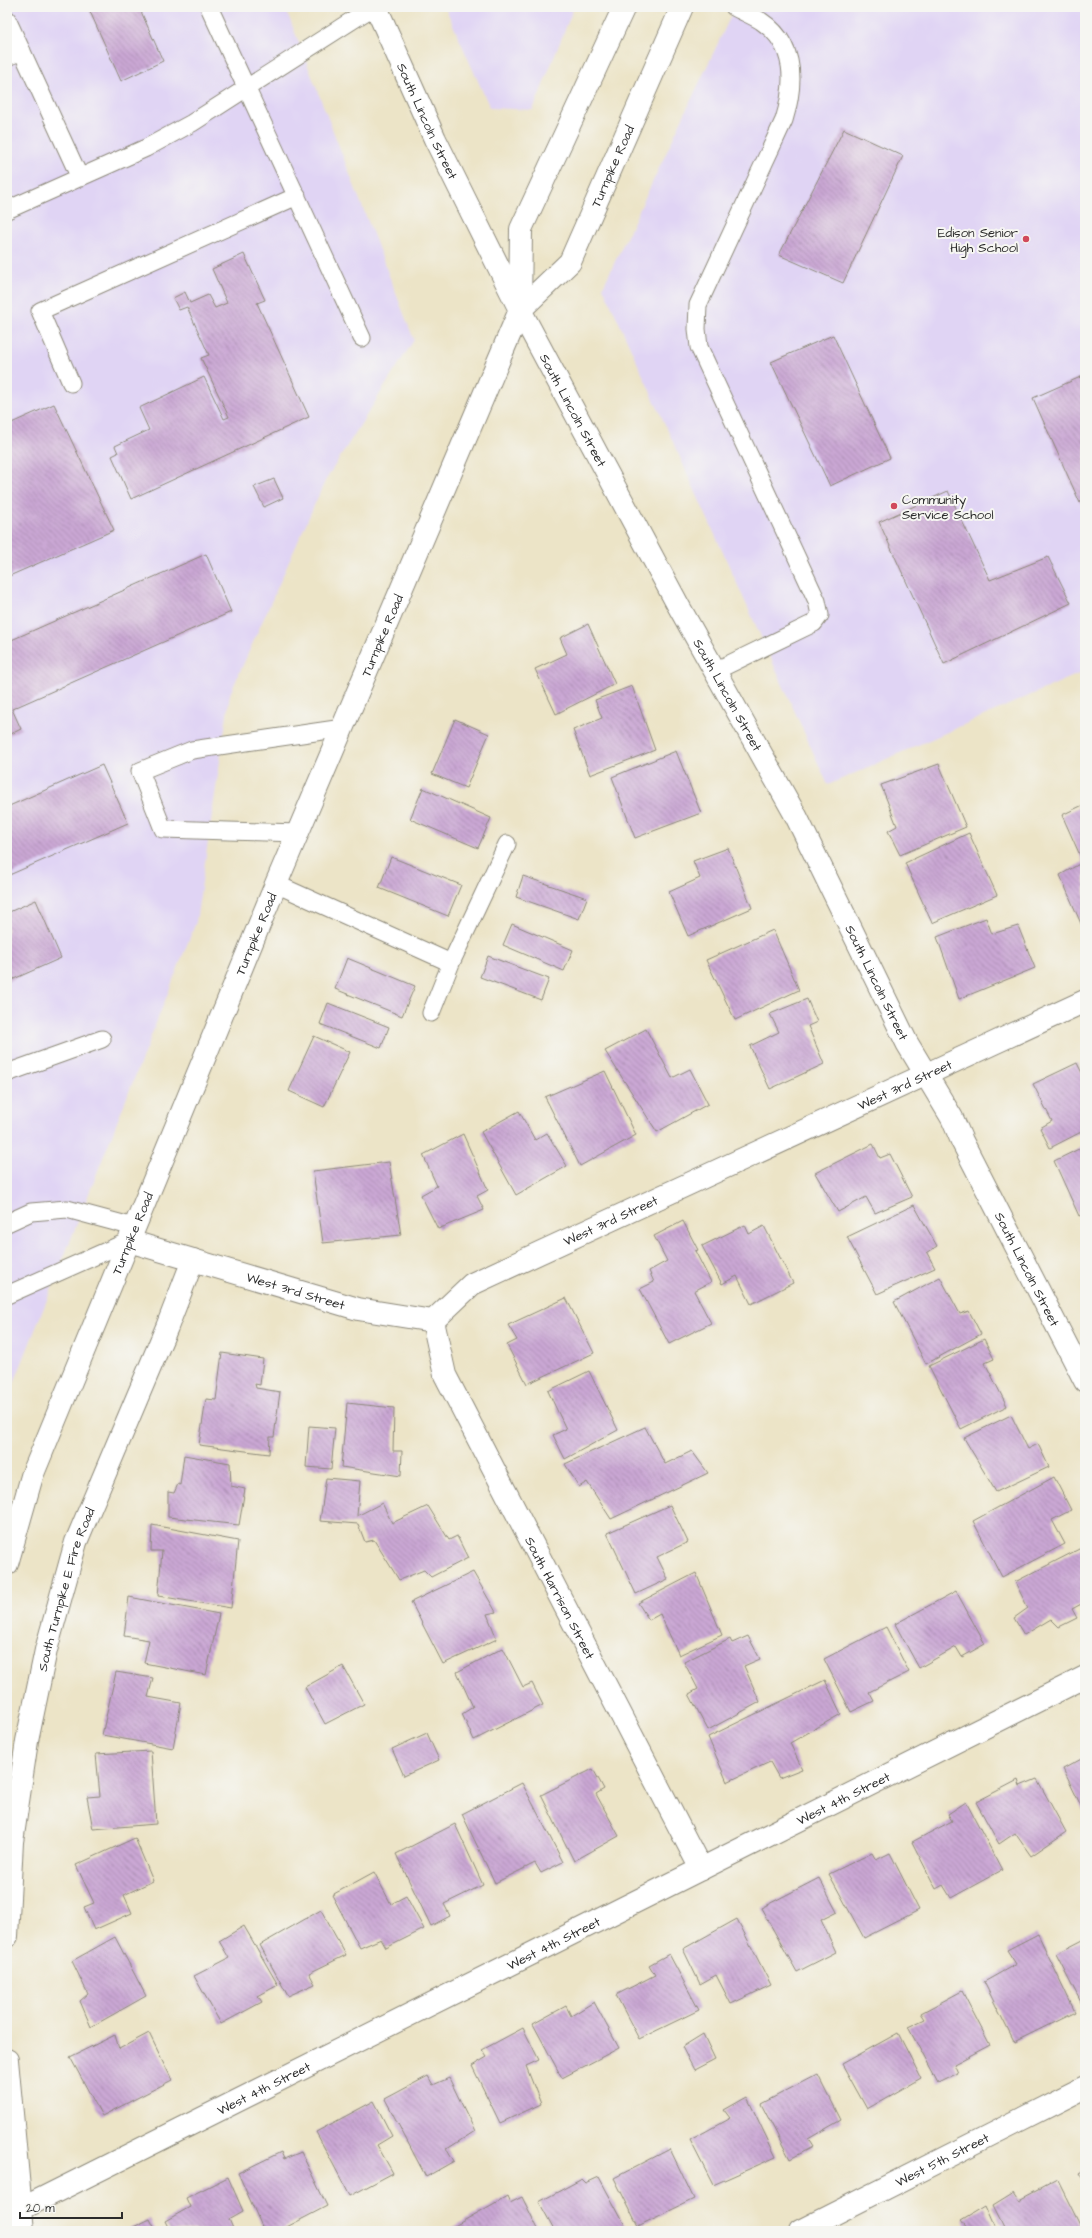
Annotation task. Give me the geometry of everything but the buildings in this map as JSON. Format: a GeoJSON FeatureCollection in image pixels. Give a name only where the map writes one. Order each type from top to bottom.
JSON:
{"type":"FeatureCollection","features":[{"type":"Feature","properties":{"kind":"street","name":"South Lincoln Street"},"geometry":{"type":"LineString","coordinates":[[374,7],[435,139],[520,310],[714,671],[796,816],[907,1043],[952,1118],[962,1142],[1085,1381]]}},
{"type":"Feature","properties":{"kind":"street","name":"Turnpike Road"},"geometry":{"type":"LineString","coordinates":[[7,1564],[12,1525],[131,1234],[276,884],[520,310],[520,229],[624,7]]}},
{"type":"Feature","properties":{"kind":"street","name":"Turnpike Road"},"geometry":{"type":"LineString","coordinates":[[520,310],[570,262],[682,7]]}},
{"type":"Feature","properties":{"kind":"street","name":"West 3rd Street"},"geometry":{"type":"LineString","coordinates":[[131,1234],[192,1260],[358,1309],[433,1321],[472,1284],[1085,1001]]}},
{"type":"Feature","properties":{"kind":"street","name":"South Turnpike E Fire Road"},"geometry":{"type":"LineString","coordinates":[[7,1936],[12,1842],[27,1741],[46,1650],[76,1542],[167,1327],[192,1260]]}},
{"type":"Feature","properties":{"kind":"street","name":"South Harrison Street"},"geometry":{"type":"LineString","coordinates":[[433,1321],[445,1375],[701,1869]]}},
{"type":"Feature","properties":{"kind":"street","name":"West 4th Street"},"geometry":{"type":"LineString","coordinates":[[21,2209],[1085,1677]]}},
{"type":"Feature","properties":{"kind":"street"},"geometry":{"type":"LineString","coordinates":[[7,2060],[23,2231]]}},
{"type":"Feature","properties":{"kind":"street","name":"West 5th Street"},"geometry":{"type":"LineString","coordinates":[[800,2231],[1085,2087]]}},
{"type":"Feature","properties":{"kind":"lane"},"geometry":{"type":"LineString","coordinates":[[209,7],[362,338]]}},
{"type":"Feature","properties":{"kind":"lane"},"geometry":{"type":"LineString","coordinates":[[7,210],[146,148],[192,123],[246,87],[374,7]]}},
{"type":"Feature","properties":{"kind":"lane"},"geometry":{"type":"LineString","coordinates":[[714,671],[814,623],[820,615],[817,601],[699,347],[697,335],[698,305],[784,120],[791,96],[792,75],[790,57],[778,37],[762,22],[734,7]]}},
{"type":"Feature","properties":{"kind":"lane"},"geometry":{"type":"LineString","coordinates":[[7,19],[14,54],[80,178]]}},
{"type":"Feature","properties":{"kind":"lane"},"geometry":{"type":"LineString","coordinates":[[72,383],[40,312],[297,196]]}},
{"type":"Feature","properties":{"kind":"lane"},"geometry":{"type":"LineString","coordinates":[[298,833],[163,829],[140,771],[192,750],[342,728]]}},
{"type":"Feature","properties":{"kind":"lane"},"geometry":{"type":"LineString","coordinates":[[431,1013],[452,963],[507,844]]}},
{"type":"Feature","properties":{"kind":"lane"},"geometry":{"type":"LineString","coordinates":[[276,884],[452,963]]}},
{"type":"Feature","properties":{"kind":"lane"},"geometry":{"type":"LineString","coordinates":[[7,1072],[102,1039]]}},
{"type":"Feature","properties":{"kind":"lane"},"geometry":{"type":"LineString","coordinates":[[7,1223],[31,1212],[67,1209],[131,1234]]}},
{"type":"Feature","properties":{"kind":"lane"},"geometry":{"type":"LineString","coordinates":[[7,1295],[131,1234]]}},
{"type":"Feature","properties":{"kind":"shaded area"},"geometry":{"type":"Polygon","coordinates":[[[7,7],[285,7],[414,340],[325,481],[230,694],[196,922],[7,1401],[7,7]]]}},
{"type":"Feature","properties":{"kind":"shaded area"},"geometry":{"type":"Polygon","coordinates":[[[445,7],[574,7],[533,110],[490,108],[445,7]]]}},
{"type":"Feature","properties":{"kind":"shaded area","name":"Community Service School"},"geometry":{"type":"Polygon","coordinates":[[[735,7],[1085,7],[1085,671],[828,785],[603,287],[735,7]]]}},
{"type":"Feature","properties":{"kind":"place","name":"Edison Senior High School"},"geometry":{"type":"Point","coordinates":[1026,239]}},
{"type":"Feature","properties":{"kind":"place","name":"Community Service School"},"geometry":{"type":"Point","coordinates":[894,506]}}]}
